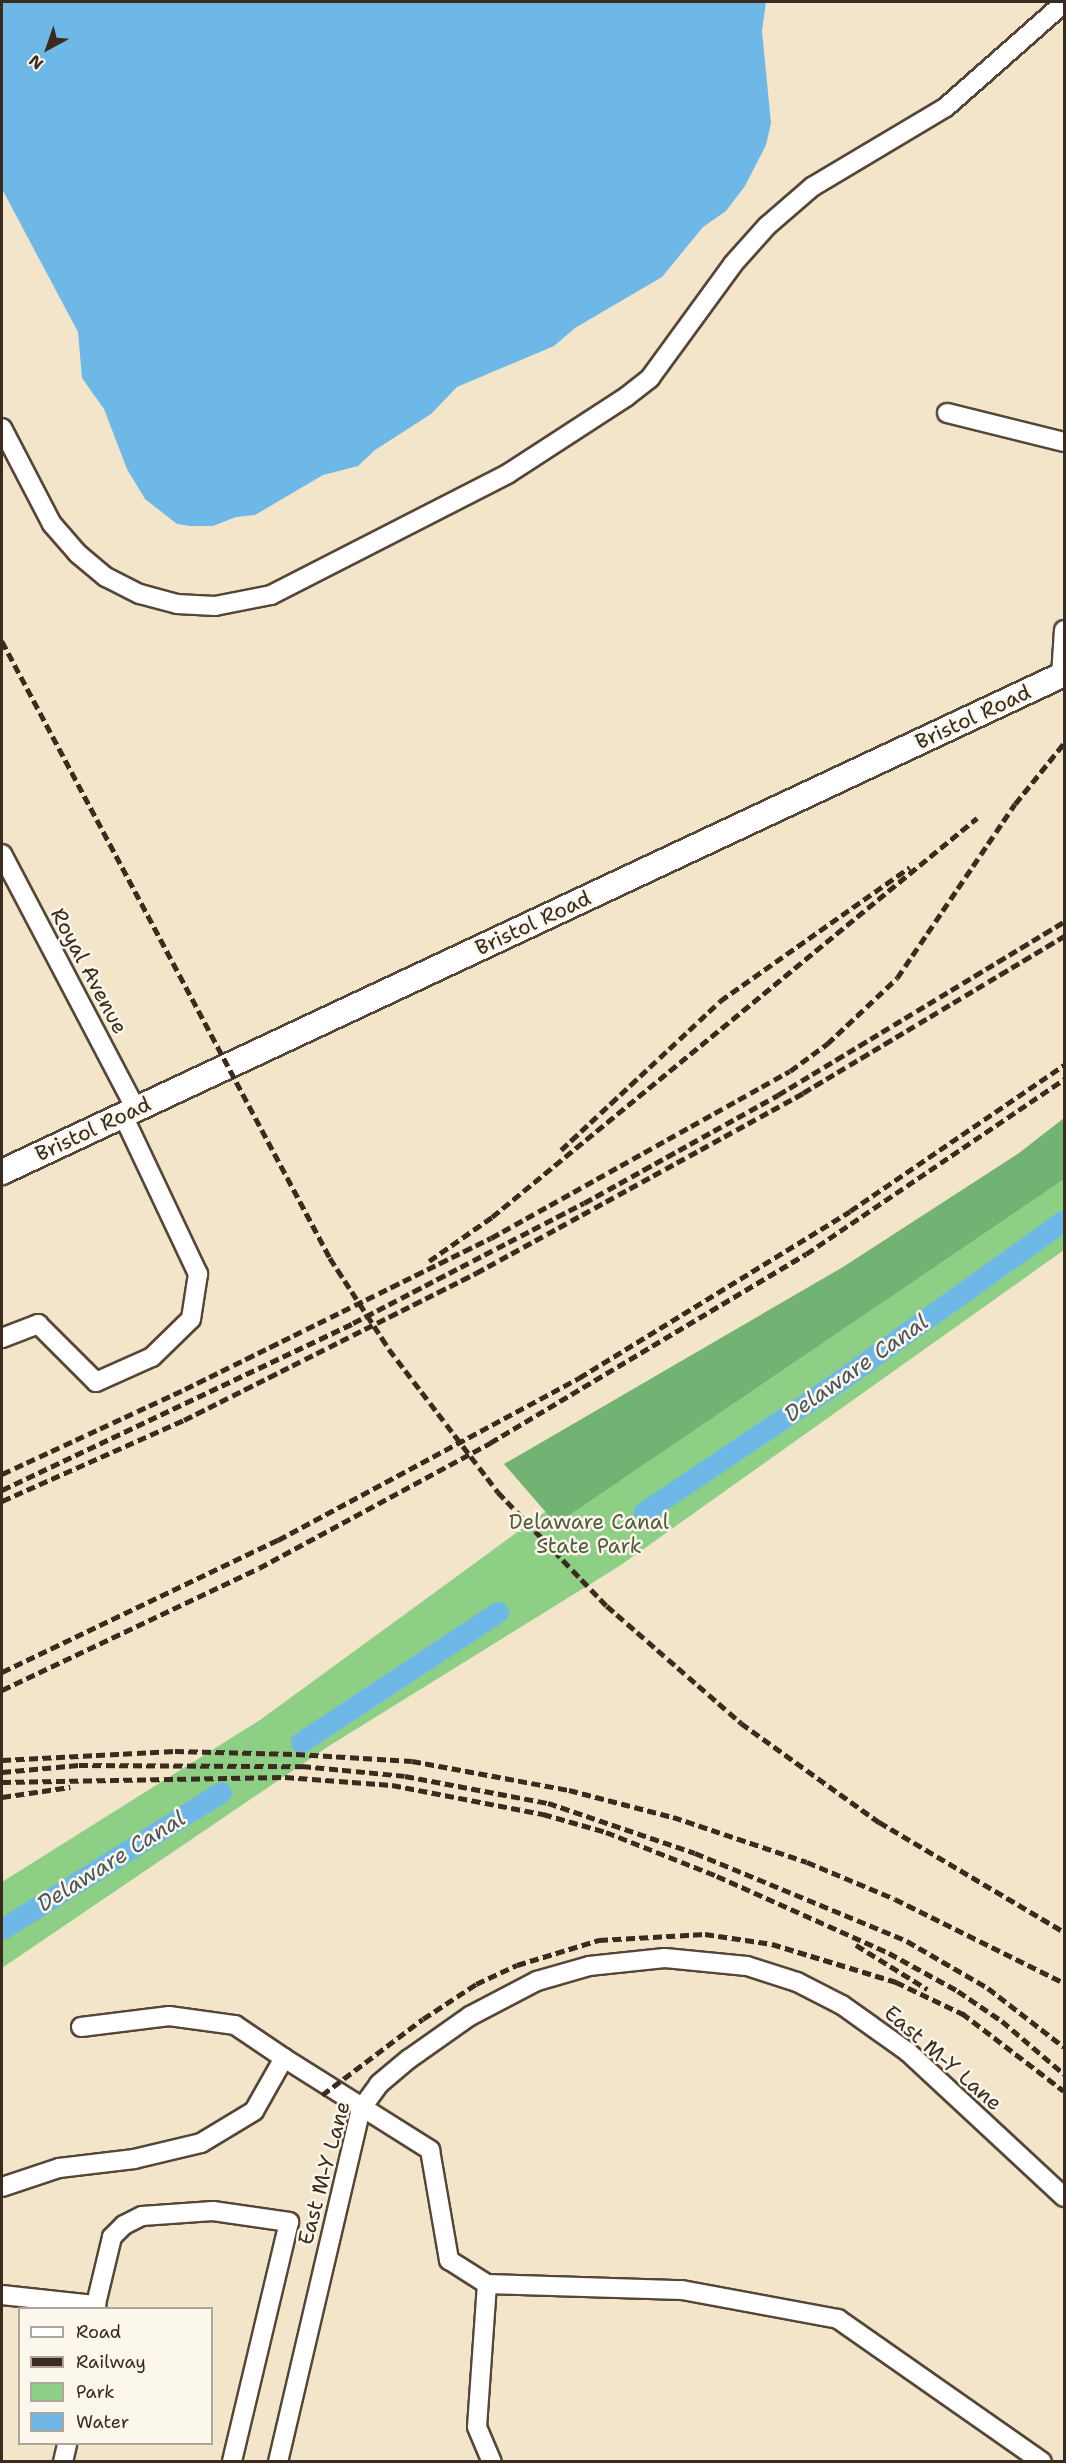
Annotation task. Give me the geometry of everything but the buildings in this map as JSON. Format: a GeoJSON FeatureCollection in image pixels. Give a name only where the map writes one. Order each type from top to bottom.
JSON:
{"type":"FeatureCollection","features":[{"type":"Feature","properties":{"kind":"main road","name":"Bristol Road"},"geometry":{"type":"LineString","coordinates":[[2,1172],[1063,675]]}},
{"type":"Feature","properties":{"kind":"street"},"geometry":{"type":"LineString","coordinates":[[2,428],[52,524],[77,553],[106,577],[141,594],[177,604],[225,605],[271,595],[509,473],[626,397],[656,370],[734,264],[767,226],[812,187],[946,107],[1065,3]]}},
{"type":"Feature","properties":{"kind":"street"},"geometry":{"type":"LineString","coordinates":[[947,413],[1065,442]]}},
{"type":"Feature","properties":{"kind":"street"},"geometry":{"type":"LineString","coordinates":[[1063,675],[1065,630]]}},
{"type":"Feature","properties":{"kind":"street","name":"Royal Avenue"},"geometry":{"type":"LineString","coordinates":[[2,854],[130,1112],[198,1274],[190,1319],[152,1357],[96,1382],[38,1324],[2,1338]]}},
{"type":"Feature","properties":{"kind":"street","name":"East M-Y Lane"},"geometry":{"type":"LineString","coordinates":[[278,2462],[361,2109],[379,2084],[409,2059],[470,2016],[537,1981],[589,1966],[642,1958],[720,1961],[797,1982],[865,2020],[908,2052],[1065,2197]]}},
{"type":"Feature","properties":{"kind":"street"},"geometry":{"type":"LineString","coordinates":[[81,2027],[169,2016],[235,2025],[361,2109],[430,2150],[449,2260],[487,2284],[682,2290],[838,2319],[1042,2462]]}},
{"type":"Feature","properties":{"kind":"street"},"geometry":{"type":"LineString","coordinates":[[2,2187],[59,2168],[134,2159],[201,2143],[254,2111],[284,2058]]}},
{"type":"Feature","properties":{"kind":"street"},"geometry":{"type":"LineString","coordinates":[[2,2295],[96,2307],[112,2237],[124,2224],[142,2216],[213,2211],[289,2222],[232,2462]]}},
{"type":"Feature","properties":{"kind":"street"},"geometry":{"type":"LineString","coordinates":[[487,2284],[477,2427],[492,2462]]}},
{"type":"Feature","properties":{"kind":"street"},"geometry":{"type":"LineString","coordinates":[[63,2462],[67,2445]]}},
{"type":"Feature","properties":{"kind":"green space"},"geometry":{"type":"Polygon","coordinates":[[[1064,1118],[1064,1179],[556,1524],[504,1464],[843,1267],[1019,1153],[1064,1118]]]}},
{"type":"Feature","properties":{"kind":"green space","name":"Delaware Canal State Park"},"geometry":{"type":"Polygon","coordinates":[[[1064,1170],[1064,1250],[621,1565],[329,1746],[2,1968],[2,1882],[260,1720],[560,1501],[1064,1170]]]}},
{"type":"Feature","properties":{"kind":"water"},"geometry":{"type":"Polygon","coordinates":[[[2,2],[766,2],[762,31],[771,123],[766,145],[745,186],[726,211],[703,227],[662,277],[575,328],[554,346],[457,387],[431,414],[375,450],[358,466],[323,475],[255,515],[236,517],[213,526],[177,524],[145,499],[127,469],[104,409],[82,378],[78,332],[2,189],[2,2]]]}},
{"type":"Feature","properties":{"kind":"waterway","name":"Delaware Canal"},"geometry":{"type":"LineString","coordinates":[[644,1512],[849,1374],[1064,1220]]}},
{"type":"Feature","properties":{"kind":"waterway","name":"Delaware Canal"},"geometry":{"type":"LineString","coordinates":[[301,1742],[498,1612]]}},
{"type":"Feature","properties":{"kind":"waterway","name":"Delaware Canal"},"geometry":{"type":"LineString","coordinates":[[2,1929],[221,1792]]}},
{"type":"Feature","properties":{"kind":"railway"},"geometry":{"type":"LineString","coordinates":[[2,641],[330,1258],[389,1349],[498,1492],[607,1606],[741,1723],[879,1822],[1064,1932]]}},
{"type":"Feature","properties":{"kind":"railway"},"geometry":{"type":"LineString","coordinates":[[2,1474],[185,1389],[491,1238],[790,1071],[827,1044],[897,978],[1015,804],[1064,743]]}},
{"type":"Feature","properties":{"kind":"railway"},"geometry":{"type":"LineString","coordinates":[[429,1261],[492,1217],[977,818]]}},
{"type":"Feature","properties":{"kind":"railway"},"geometry":{"type":"LineString","coordinates":[[561,1150],[720,1001],[910,867]]}},
{"type":"Feature","properties":{"kind":"railway"},"geometry":{"type":"LineString","coordinates":[[2,1490],[353,1323],[584,1203],[778,1095],[1064,922]]}},
{"type":"Feature","properties":{"kind":"railway"},"geometry":{"type":"LineString","coordinates":[[2,1501],[184,1420],[476,1273],[803,1093],[1064,936]]}},
{"type":"Feature","properties":{"kind":"railway"},"geometry":{"type":"LineString","coordinates":[[2,1672],[278,1540],[579,1378],[850,1211],[1064,1065]]}},
{"type":"Feature","properties":{"kind":"railway"},"geometry":{"type":"LineString","coordinates":[[2,1690],[259,1568],[490,1443],[806,1254],[1064,1079]]}},
{"type":"Feature","properties":{"kind":"railway"},"geometry":{"type":"LineString","coordinates":[[2,1760],[175,1751],[296,1754],[412,1761],[569,1790],[673,1817],[807,1862],[895,1899],[1064,1983]]}},
{"type":"Feature","properties":{"kind":"railway"},"geometry":{"type":"LineString","coordinates":[[2,1772],[79,1765],[302,1766],[405,1776],[548,1803],[695,1853],[907,1941],[988,1988],[1064,2047]]}},
{"type":"Feature","properties":{"kind":"railway"},"geometry":{"type":"LineString","coordinates":[[2,1782],[285,1777],[392,1785],[543,1814],[606,1832],[717,1876],[889,1953],[958,1991],[1002,2021],[1064,2074]]}},
{"type":"Feature","properties":{"kind":"railway"},"geometry":{"type":"LineString","coordinates":[[2,1797],[70,1787]]}},
{"type":"Feature","properties":{"kind":"railway"},"geometry":{"type":"LineString","coordinates":[[322,2095],[423,2019],[476,1984],[517,1965],[599,1940],[705,1934],[772,1944],[896,1982],[967,2016]]}},
{"type":"Feature","properties":{"kind":"railway"},"geometry":{"type":"LineString","coordinates":[[856,1945],[927,1989]]}},
{"type":"Feature","properties":{"kind":"railway"},"geometry":{"type":"LineString","coordinates":[[962,2013],[1064,2091]]}}]}
